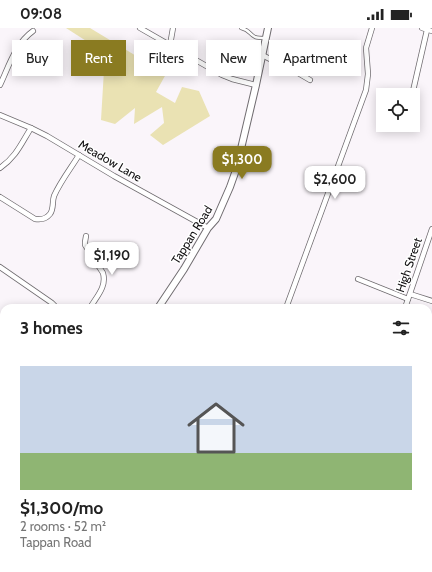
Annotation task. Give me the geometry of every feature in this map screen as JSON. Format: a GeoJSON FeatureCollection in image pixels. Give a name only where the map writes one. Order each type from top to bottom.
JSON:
{"type":"FeatureCollection","features":[{"type":"Feature","properties":{"kind":"street"},"geometry":{"type":"LineString","coordinates":[[140,28],[161,40]]}},
{"type":"Feature","properties":{"kind":"street"},"geometry":{"type":"LineString","coordinates":[[171,40],[173,28]]}},
{"type":"Feature","properties":{"kind":"street","name":"Tappan Road"},"geometry":{"type":"LineString","coordinates":[[161,304],[184,269],[208,228],[216,219],[230,187],[236,170],[268,28]]}},
{"type":"Feature","properties":{"kind":"street"},"geometry":{"type":"LineString","coordinates":[[287,304],[366,87],[368,74],[366,48],[372,28]]}},
{"type":"Feature","properties":{"kind":"street"},"geometry":{"type":"LineString","coordinates":[[414,88],[428,29]]}},
{"type":"Feature","properties":{"kind":"street"},"geometry":{"type":"LineString","coordinates":[[0,85],[18,46],[27,35],[33,31]]}},
{"type":"Feature","properties":{"kind":"street"},"geometry":{"type":"LineString","coordinates":[[262,55],[310,80]]}},
{"type":"Feature","properties":{"kind":"street"},"geometry":{"type":"LineString","coordinates":[[198,62],[224,77],[232,80],[256,84]]}},
{"type":"Feature","properties":{"kind":"street","name":"Meadow Lane"},"geometry":{"type":"LineString","coordinates":[[0,115],[47,136],[208,228]]}},
{"type":"Feature","properties":{"kind":"street"},"geometry":{"type":"LineString","coordinates":[[0,168],[10,161],[31,128]]}},
{"type":"Feature","properties":{"kind":"street"},"geometry":{"type":"LineString","coordinates":[[0,197],[35,218],[46,218],[51,212],[56,192],[79,155]]}},
{"type":"Feature","properties":{"kind":"street","name":"High Street"},"geometry":{"type":"LineString","coordinates":[[406,304],[432,229]]}},
{"type":"Feature","properties":{"kind":"street"},"geometry":{"type":"LineString","coordinates":[[86,236],[86,245],[103,273],[104,278],[103,287],[92,304]]}},
{"type":"Feature","properties":{"kind":"street"},"geometry":{"type":"LineString","coordinates":[[0,267],[53,304]]}},
{"type":"Feature","properties":{"kind":"street"},"geometry":{"type":"LineString","coordinates":[[358,279],[409,296],[432,301]]}},
{"type":"Feature","properties":{"kind":"lane"},"geometry":{"type":"LineString","coordinates":[[241,28],[247,29],[255,37],[266,39]]}},
{"type":"Feature","properties":{"kind":"shaded area"},"geometry":{"type":"Polygon","coordinates":[[[66,28],[90,28],[110,40],[85,40],[66,28]]]}},
{"type":"Feature","properties":{"kind":"shaded area"},"geometry":{"type":"Polygon","coordinates":[[[126,50],[134,55],[134,76],[165,76],[156,92],[175,103],[182,87],[199,91],[210,116],[163,145],[150,135],[164,123],[162,107],[134,124],[135,108],[115,124],[101,120],[104,76],[126,76],[126,50]]]}}]}
